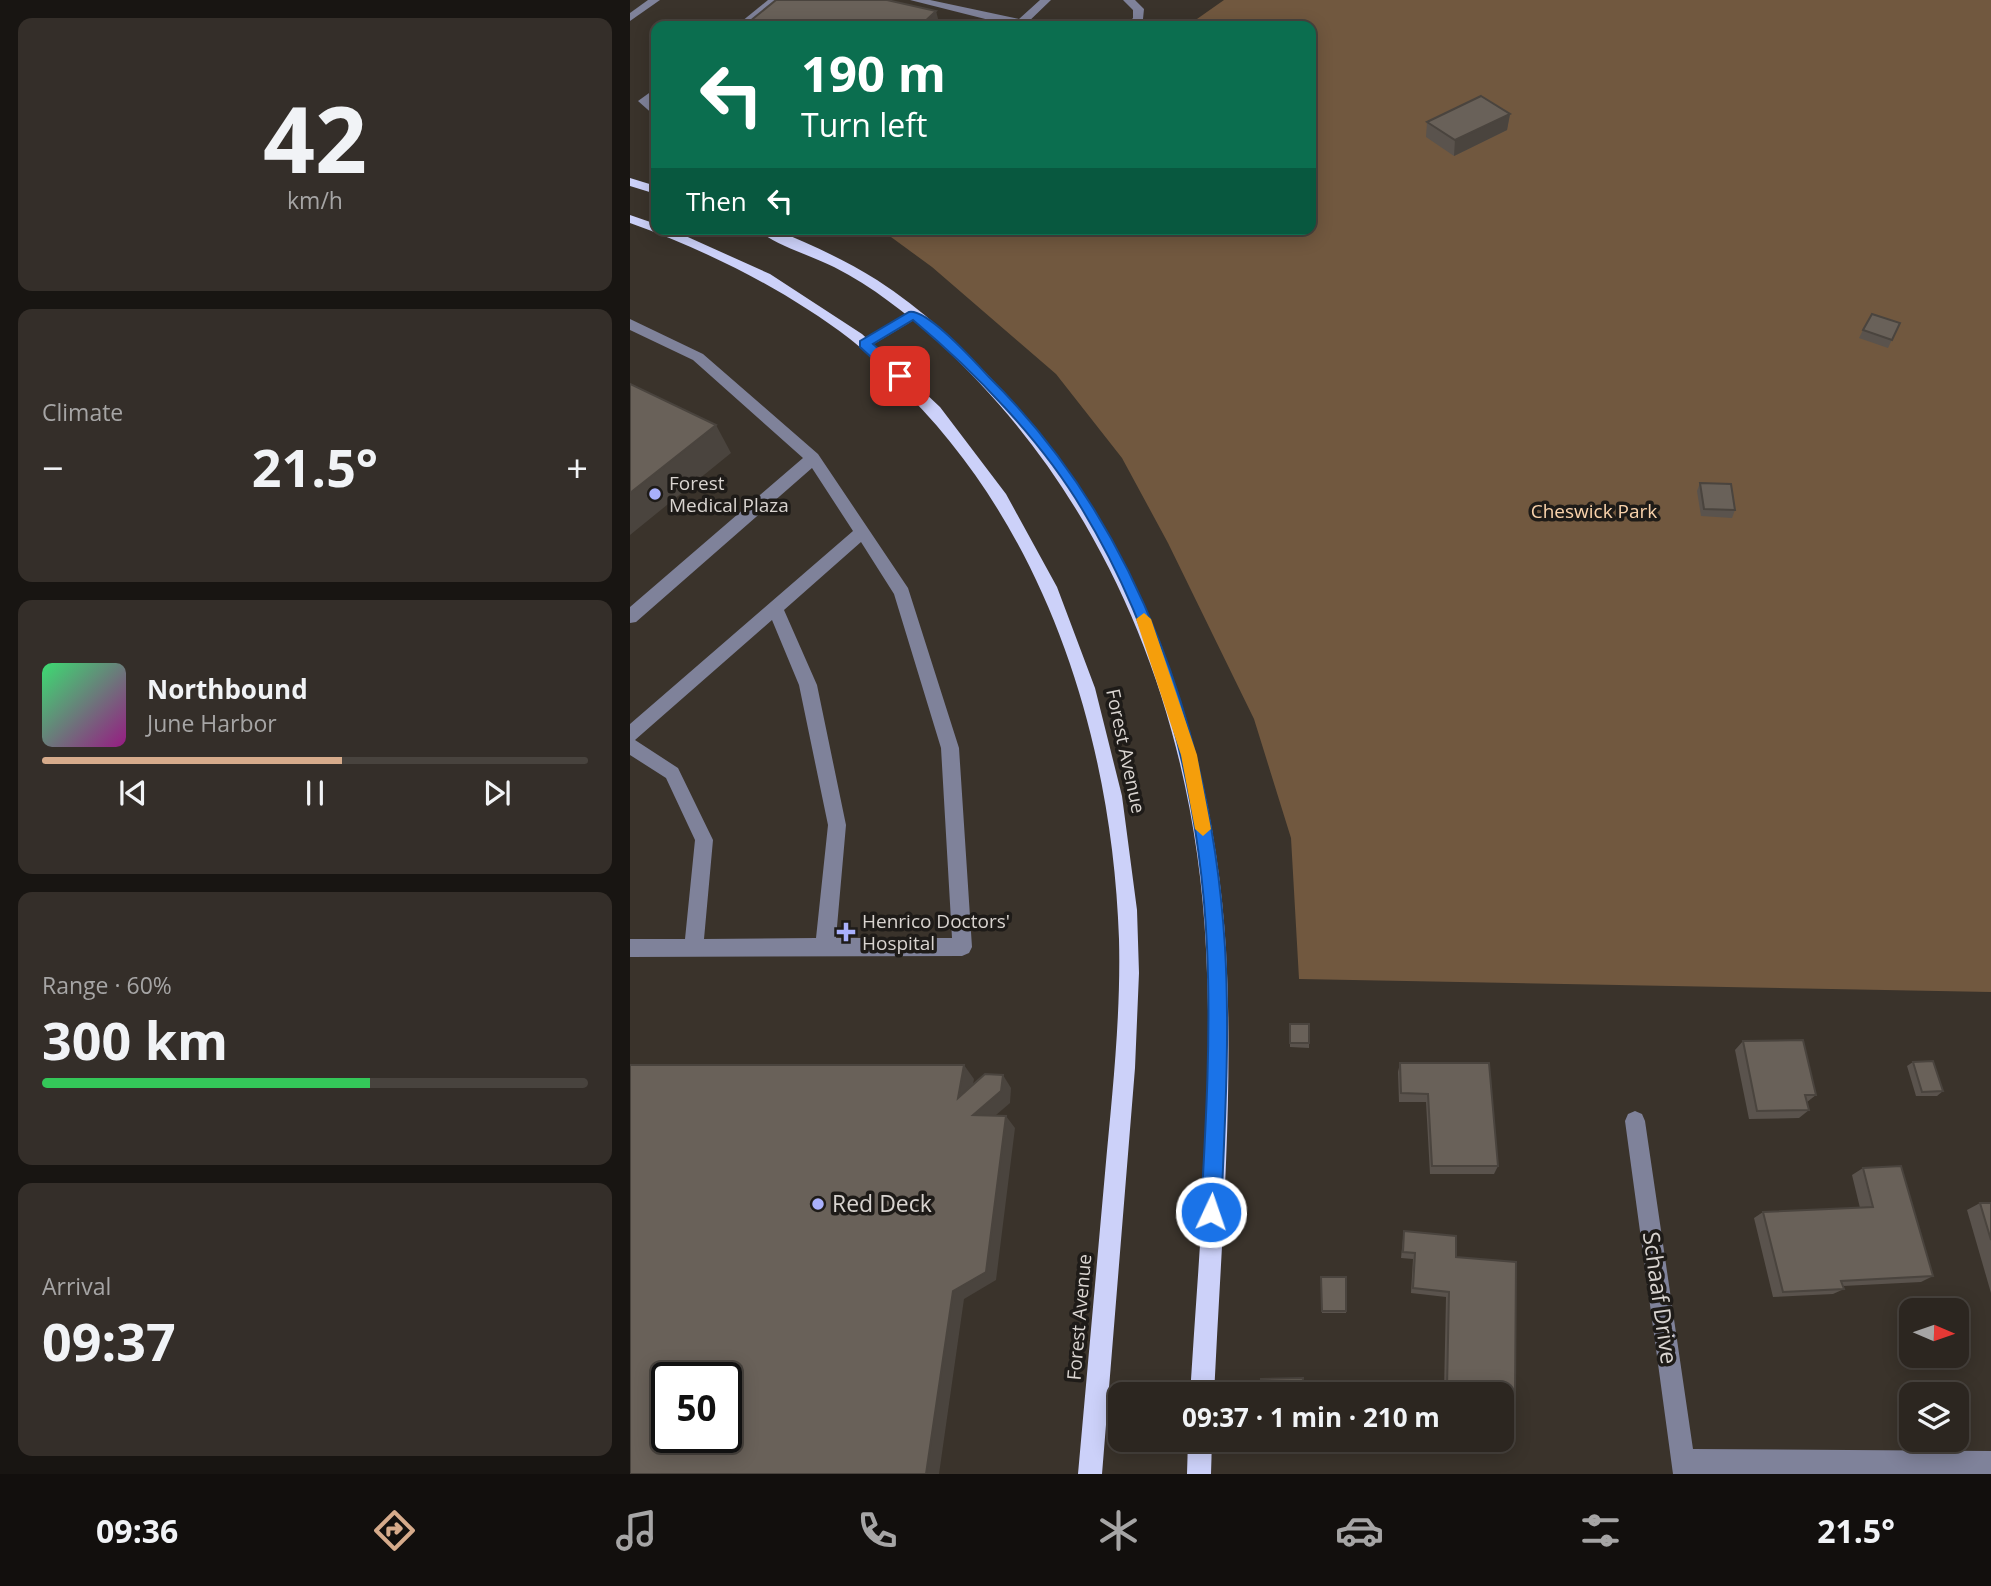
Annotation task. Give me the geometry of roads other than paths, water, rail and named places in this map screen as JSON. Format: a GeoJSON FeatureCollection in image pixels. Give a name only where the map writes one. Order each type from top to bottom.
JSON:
{"type":"FeatureCollection","features":[{"type":"Feature","properties":{"kind":"main road"},"geometry":{"type":"LineString","coordinates":[[630,181],[651,188]]}},
{"type":"Feature","properties":{"kind":"main road","name":"Forest Avenue"},"geometry":{"type":"LineString","coordinates":[[630,219],[651,227]]}},
{"type":"Feature","properties":{"kind":"main road","name":"Forest Avenue"},"geometry":{"type":"LineString","coordinates":[[671,235],[725,258],[781,288],[864,344],[918,393],[982,467],[1043,572],[1077,654],[1095,713],[1114,803],[1127,911],[1127,1044],[1090,1474]]}},
{"type":"Feature","properties":{"kind":"main road"},"geometry":{"type":"LineString","coordinates":[[774,235],[855,273],[914,314],[1006,400],[1032,429],[1086,503],[1141,610],[1189,755],[1204,833],[1216,946],[1219,1055],[1203,1382]]}},
{"type":"Feature","properties":{"kind":"main road"},"geometry":{"type":"LineString","coordinates":[[1199,1474],[1200,1452]]}},
{"type":"Feature","properties":{"kind":"street"},"geometry":{"type":"LineString","coordinates":[[630,18],[655,0]]}},
{"type":"Feature","properties":{"kind":"street"},"geometry":{"type":"LineString","coordinates":[[748,21],[775,0]]}},
{"type":"Feature","properties":{"kind":"street"},"geometry":{"type":"LineString","coordinates":[[915,0],[1003,21]]}},
{"type":"Feature","properties":{"kind":"street"},"geometry":{"type":"LineString","coordinates":[[1024,21],[1046,0]]}},
{"type":"Feature","properties":{"kind":"street"},"geometry":{"type":"LineString","coordinates":[[1128,0],[1139,9],[1136,21]]}},
{"type":"Feature","properties":{"kind":"street"},"geometry":{"type":"LineString","coordinates":[[651,95],[644,101],[651,108]]}},
{"type":"Feature","properties":{"kind":"street"},"geometry":{"type":"LineString","coordinates":[[782,239],[787,235]]}},
{"type":"Feature","properties":{"kind":"street"},"geometry":{"type":"LineString","coordinates":[[864,344],[914,314]]}},
{"type":"Feature","properties":{"kind":"street"},"geometry":{"type":"LineString","coordinates":[[630,324],[698,356],[813,458],[902,592],[950,748],[962,947],[630,948]]}},
{"type":"Feature","properties":{"kind":"street"},"geometry":{"type":"LineString","coordinates":[[630,617],[813,458]]}},
{"type":"Feature","properties":{"kind":"street"},"geometry":{"type":"LineString","coordinates":[[630,735],[862,532]]}},
{"type":"Feature","properties":{"kind":"street"},"geometry":{"type":"LineString","coordinates":[[775,608],[808,685],[837,825],[825,947]]}},
{"type":"Feature","properties":{"kind":"street"},"geometry":{"type":"LineString","coordinates":[[630,746],[673,774],[704,840],[694,947]]}},
{"type":"Feature","properties":{"kind":"street","name":"Schaaf Drive"},"geometry":{"type":"LineString","coordinates":[[1635,1121],[1684,1467]]}},
{"type":"Feature","properties":{"kind":"street"},"geometry":{"type":"LineString","coordinates":[[1684,1467],[1991,1463]]}},
{"type":"Feature","properties":{"kind":"place","name":"Forest Medical Plaza"},"geometry":{"type":"Point","coordinates":[655,494]}},
{"type":"Feature","properties":{"kind":"place","name":"Henrico Doctors' Hospital"},"geometry":{"type":"Point","coordinates":[846,932]}},
{"type":"Feature","properties":{"kind":"place","name":"Red Deck"},"geometry":{"type":"Point","coordinates":[818,1204]}},
{"type":"Feature","properties":{"kind":"park label","name":"Cheswick Park"},"geometry":{"type":"Point","coordinates":[1594,511]}}]}
